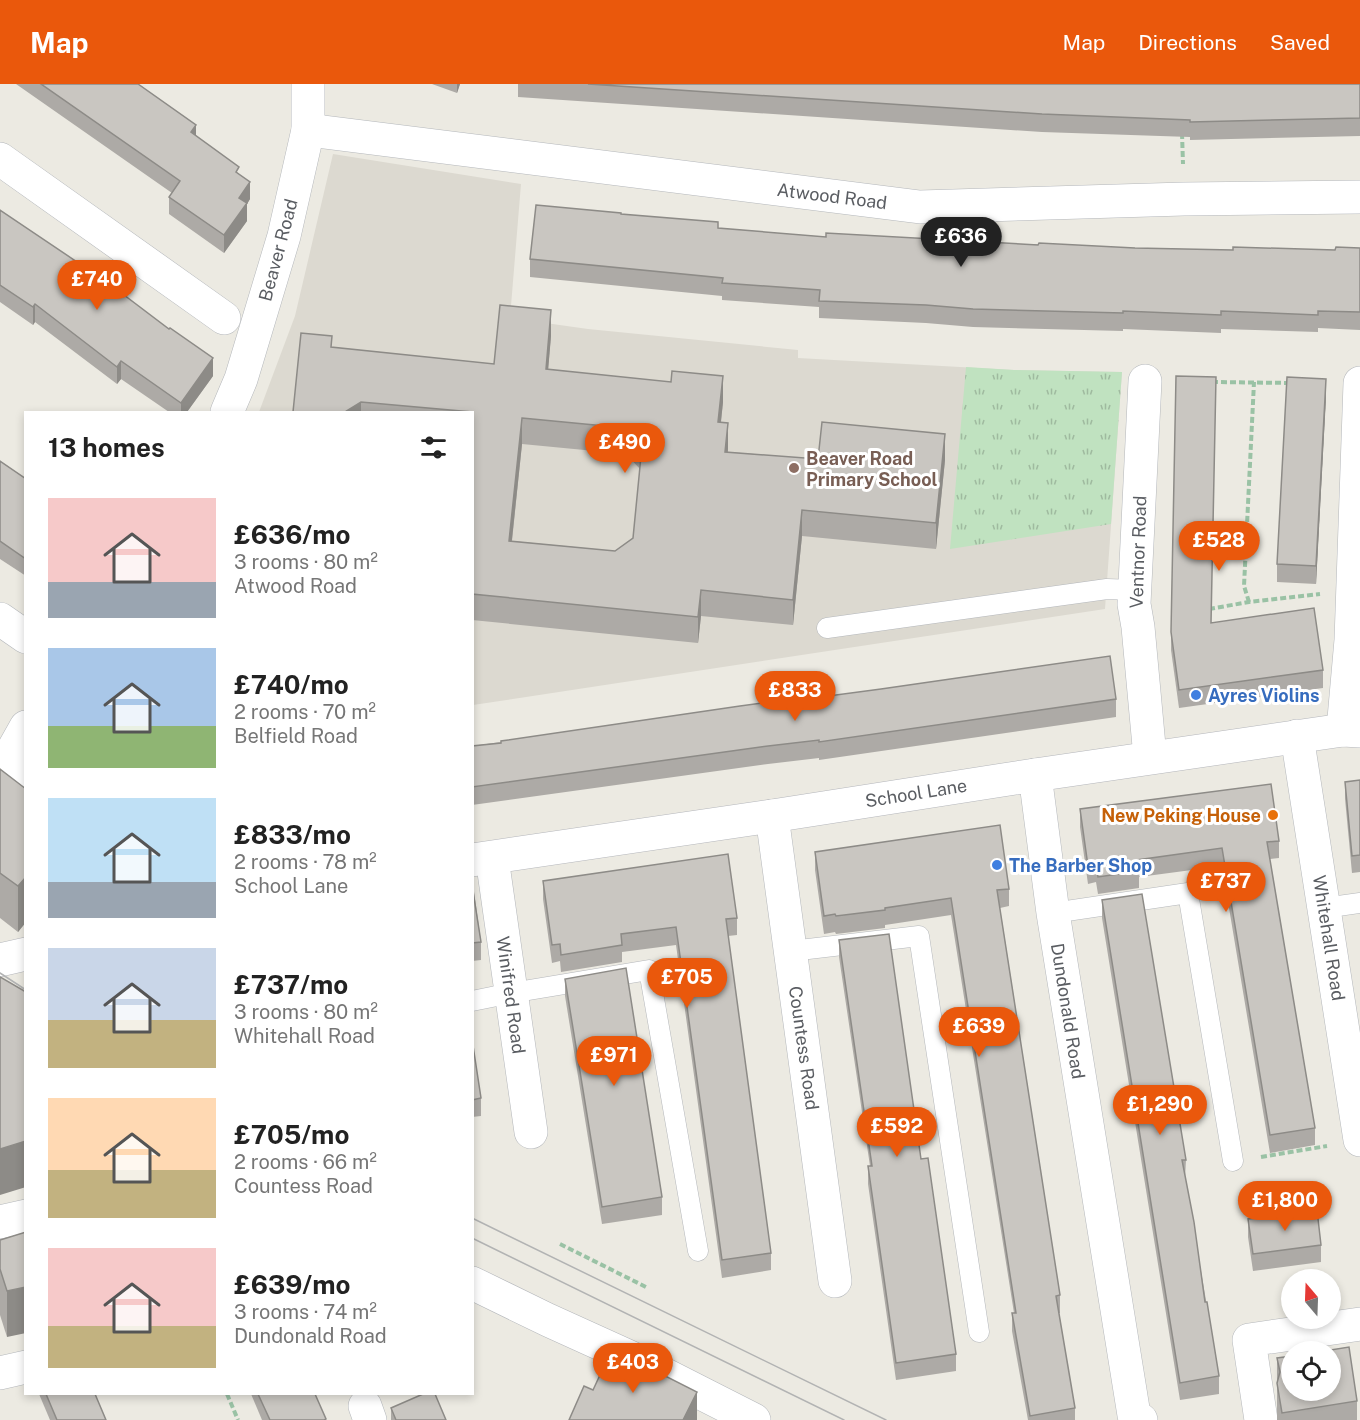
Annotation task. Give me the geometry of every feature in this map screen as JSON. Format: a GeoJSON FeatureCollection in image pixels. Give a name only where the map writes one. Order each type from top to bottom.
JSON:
{"type":"FeatureCollection","features":[{"type":"Feature","properties":{"kind":"street","name":"Beaver Road"},"geometry":{"type":"LineString","coordinates":[[227,411],[241,379],[284,236],[308,130],[308,84]]}},
{"type":"Feature","properties":{"kind":"street","name":"Atwood Road"},"geometry":{"type":"LineString","coordinates":[[308,130],[920,207],[1184,199],[1360,197]]}},
{"type":"Feature","properties":{"kind":"street"},"geometry":{"type":"LineString","coordinates":[[0,159],[224,318]]}},
{"type":"Feature","properties":{"kind":"street","name":"Ventnor Road"},"geometry":{"type":"LineString","coordinates":[[1145,381],[1134,604],[1150,758]]}},
{"type":"Feature","properties":{"kind":"street"},"geometry":{"type":"LineString","coordinates":[[1352,730],[1349,677],[1360,383]]}},
{"type":"Feature","properties":{"kind":"street"},"geometry":{"type":"LineString","coordinates":[[0,619],[24,636]]}},
{"type":"Feature","properties":{"kind":"street","name":"School Lane"},"geometry":{"type":"LineString","coordinates":[[482,859],[1297,736],[1352,730]]}},
{"type":"Feature","properties":{"kind":"street"},"geometry":{"type":"LineString","coordinates":[[24,731],[5,768],[24,795]]}},
{"type":"Feature","properties":{"kind":"street","name":"Whitehall Road"},"geometry":{"type":"LineString","coordinates":[[1297,736],[1324,908],[1348,1142]]}},
{"type":"Feature","properties":{"kind":"street","name":"Dundonald Road"},"geometry":{"type":"LineString","coordinates":[[1035,775],[1053,913],[1134,1415],[1141,1420]]}},
{"type":"Feature","properties":{"kind":"street","name":"Countess Road"},"geometry":{"type":"LineString","coordinates":[[772,816],[835,1281]]}},
{"type":"Feature","properties":{"kind":"street","name":"Winifred Road"},"geometry":{"type":"LineString","coordinates":[[482,859],[511,993],[531,1131]]}},
{"type":"Feature","properties":{"kind":"street"},"geometry":{"type":"LineString","coordinates":[[0,960],[24,954]]}},
{"type":"Feature","properties":{"kind":"street"},"geometry":{"type":"LineString","coordinates":[[0,1222],[24,1216]]}},
{"type":"Feature","properties":{"kind":"street"},"geometry":{"type":"LineString","coordinates":[[474,1284],[634,1359],[754,1420]]}},
{"type":"Feature","properties":{"kind":"street"},"geometry":{"type":"LineString","coordinates":[[1262,1420],[1249,1340],[1360,1324]]}},
{"type":"Feature","properties":{"kind":"street"},"geometry":{"type":"LineString","coordinates":[[0,1373],[24,1367]]}},
{"type":"Feature","properties":{"kind":"lane"},"geometry":{"type":"LineString","coordinates":[[827,628],[1107,589],[1134,590]]}},
{"type":"Feature","properties":{"kind":"lane"},"geometry":{"type":"LineString","coordinates":[[1053,913],[1188,893],[1233,1161]]}},
{"type":"Feature","properties":{"kind":"lane"},"geometry":{"type":"LineString","coordinates":[[1324,908],[1360,903]]}},
{"type":"Feature","properties":{"kind":"lane"},"geometry":{"type":"LineString","coordinates":[[790,951],[919,936],[979,1332]]}},
{"type":"Feature","properties":{"kind":"lane"},"geometry":{"type":"LineString","coordinates":[[474,1001],[649,970],[698,1251]]}},
{"type":"Feature","properties":{"kind":"path"},"geometry":{"type":"LineString","coordinates":[[1182,130],[1184,199]]}},
{"type":"Feature","properties":{"kind":"path"},"geometry":{"type":"LineString","coordinates":[[1210,382],[1301,383]]}},
{"type":"Feature","properties":{"kind":"path"},"geometry":{"type":"LineString","coordinates":[[1249,602],[1244,586],[1254,382]]}},
{"type":"Feature","properties":{"kind":"path"},"geometry":{"type":"LineString","coordinates":[[1204,610],[1249,602],[1353,590]]}},
{"type":"Feature","properties":{"kind":"path"},"geometry":{"type":"LineString","coordinates":[[1233,1161],[1348,1142]]}},
{"type":"Feature","properties":{"kind":"path"},"geometry":{"type":"LineString","coordinates":[[560,1244],[646,1287]]}},
{"type":"Feature","properties":{"kind":"path"},"geometry":{"type":"LineString","coordinates":[[227,1395],[238,1420]]}},
{"type":"Feature","properties":{"kind":"shaded area","name":"Beaver Road Primary School"},"geometry":{"type":"Polygon","coordinates":[[[333,154],[521,184],[510,318],[588,329],[798,350],[798,358],[1014,370],[1122,372],[1105,609],[474,705],[474,411],[259,411],[295,316],[333,154]]]}},
{"type":"Feature","properties":{"kind":"green space"},"geometry":{"type":"Polygon","coordinates":[[[966,367],[1122,372],[1111,524],[950,549],[966,367]]]}},
{"type":"Feature","properties":{"kind":"building"},"geometry":{"type":"Polygon","coordinates":[[[41,84],[138,84],[196,125],[191,132],[239,167],[236,172],[250,182],[239,198],[247,203],[224,235],[169,197],[180,181],[41,84]]]}},
{"type":"Feature","properties":{"kind":"building"},"geometry":{"type":"Polygon","coordinates":[[[588,84],[1360,84],[1360,118],[1190,122],[1190,120],[1042,114],[588,84]]]}},
{"type":"Feature","properties":{"kind":"building"},"geometry":{"type":"Polygon","coordinates":[[[536,205],[718,222],[718,228],[826,237],[826,233],[1135,248],[1233,250],[1233,247],[1335,250],[1336,247],[1360,248],[1360,312],[1318,311],[1318,315],[1221,311],[1221,315],[973,309],[819,301],[820,290],[722,283],[723,278],[530,259],[536,205]]]}},
{"type":"Feature","properties":{"kind":"building"},"geometry":{"type":"Polygon","coordinates":[[[0,210],[87,267],[169,329],[213,358],[181,403],[121,361],[117,367],[35,304],[33,307],[0,285],[0,210]]]}},
{"type":"Feature","properties":{"kind":"building"},"geometry":{"type":"Polygon","coordinates":[[[500,305],[551,310],[546,369],[671,382],[672,371],[723,376],[718,422],[728,423],[725,452],[818,459],[822,422],[945,434],[936,523],[802,510],[793,600],[701,590],[698,617],[474,594],[474,411],[361,402],[347,411],[293,411],[301,333],[332,336],[331,347],[494,364],[500,305]],[[522,418],[509,541],[615,551],[633,538],[642,446],[626,428],[522,418]]]}},
{"type":"Feature","properties":{"kind":"building"},"geometry":{"type":"Polygon","coordinates":[[[1176,376],[1216,377],[1211,623],[1314,608],[1323,670],[1179,690],[1171,632],[1176,376]]]}},
{"type":"Feature","properties":{"kind":"building"},"geometry":{"type":"Polygon","coordinates":[[[1287,377],[1326,379],[1316,566],[1277,564],[1287,377]]]}},
{"type":"Feature","properties":{"kind":"building"},"geometry":{"type":"Polygon","coordinates":[[[0,461],[24,478],[24,558],[0,541],[0,461]]]}},
{"type":"Feature","properties":{"kind":"building"},"geometry":{"type":"Polygon","coordinates":[[[1110,656],[1116,699],[819,742],[819,740],[768,746],[474,787],[474,746],[740,706],[881,689],[1110,656]]]}},
{"type":"Feature","properties":{"kind":"building"},"geometry":{"type":"Polygon","coordinates":[[[0,769],[24,787],[24,879],[18,886],[0,873],[0,769]]]}},
{"type":"Feature","properties":{"kind":"building"},"geometry":{"type":"Polygon","coordinates":[[[1360,780],[1360,855],[1352,856],[1345,782],[1360,780]]]}},
{"type":"Feature","properties":{"kind":"building"},"geometry":{"type":"Polygon","coordinates":[[[1271,784],[1279,841],[1267,842],[1315,1128],[1270,1135],[1222,848],[1137,860],[1139,871],[1098,877],[1096,865],[1088,866],[1080,809],[1271,784]]]}},
{"type":"Feature","properties":{"kind":"building"},"geometry":{"type":"Polygon","coordinates":[[[1000,825],[1009,889],[997,890],[1060,1295],[1056,1296],[1075,1408],[1030,1416],[1012,1313],[1016,1313],[951,898],[885,908],[885,910],[824,916],[815,852],[1000,825]]]}},
{"type":"Feature","properties":{"kind":"building"},"geometry":{"type":"Polygon","coordinates":[[[728,854],[737,918],[726,919],[771,1253],[722,1260],[676,927],[621,934],[622,945],[561,955],[560,944],[552,945],[543,881],[728,854]]]}},
{"type":"Feature","properties":{"kind":"building"},"geometry":{"type":"Polygon","coordinates":[[[1142,894],[1186,1160],[1182,1160],[1219,1376],[1180,1383],[1102,900],[1142,894]]]}},
{"type":"Feature","properties":{"kind":"building"},"geometry":{"type":"Polygon","coordinates":[[[474,898],[481,942],[474,943],[474,898]]]}},
{"type":"Feature","properties":{"kind":"building"},"geometry":{"type":"Polygon","coordinates":[[[889,934],[921,1159],[928,1158],[956,1354],[896,1363],[868,1166],[872,1166],[839,940],[889,934]]]}},
{"type":"Feature","properties":{"kind":"building"},"geometry":{"type":"Polygon","coordinates":[[[626,968],[662,1197],[602,1207],[565,979],[626,968]]]}},
{"type":"Feature","properties":{"kind":"building"},"geometry":{"type":"Polygon","coordinates":[[[0,977],[24,991],[24,1142],[0,1149],[0,977]]]}},
{"type":"Feature","properties":{"kind":"building"},"geometry":{"type":"Polygon","coordinates":[[[474,1052],[481,1098],[474,1100],[474,1052]]]}},
{"type":"Feature","properties":{"kind":"building"},"geometry":{"type":"Polygon","coordinates":[[[1317,1210],[1321,1245],[1253,1254],[1248,1219],[1317,1210]]]}},
{"type":"Feature","properties":{"kind":"building"},"geometry":{"type":"Polygon","coordinates":[[[24,1233],[24,1287],[7,1291],[0,1269],[0,1240],[24,1233]]]}},
{"type":"Feature","properties":{"kind":"building"},"geometry":{"type":"Polygon","coordinates":[[[1349,1347],[1357,1401],[1282,1413],[1277,1383],[1280,1372],[1277,1358],[1281,1357],[1281,1401],[1341,1401],[1341,1348],[1349,1347]]]}},
{"type":"Feature","properties":{"kind":"building"},"geometry":{"type":"Polygon","coordinates":[[[612,1349],[697,1392],[683,1420],[569,1420],[584,1386],[593,1390],[612,1349]]]}},
{"type":"Feature","properties":{"kind":"building"},"geometry":{"type":"Polygon","coordinates":[[[46,1395],[95,1395],[106,1420],[57,1420],[46,1395]]]}},
{"type":"Feature","properties":{"kind":"building"},"geometry":{"type":"Polygon","coordinates":[[[258,1395],[315,1395],[326,1419],[324,1420],[270,1420],[258,1395]]]}},
{"type":"Feature","properties":{"kind":"building"},"geometry":{"type":"Polygon","coordinates":[[[421,1395],[435,1395],[446,1420],[396,1420],[391,1408],[421,1395]]]}},
{"type":"Feature","properties":{"kind":"tram line"},"geometry":{"type":"LineString","coordinates":[[0,973],[24,989]]}},
{"type":"Feature","properties":{"kind":"tram line"},"geometry":{"type":"LineString","coordinates":[[474,1219],[886,1420]]}},
{"type":"Feature","properties":{"kind":"tram line"},"geometry":{"type":"LineString","coordinates":[[474,1239],[844,1420]]}},
{"type":"Feature","properties":{"kind":"place","name":"Beaver Road Primary School"},"geometry":{"type":"Point","coordinates":[794,468]}},
{"type":"Feature","properties":{"kind":"place","name":"Ayres Violins"},"geometry":{"type":"Point","coordinates":[1196,695]}},
{"type":"Feature","properties":{"kind":"place","name":"New Peking House"},"geometry":{"type":"Point","coordinates":[1273,815]}},
{"type":"Feature","properties":{"kind":"place","name":"The Barber Shop"},"geometry":{"type":"Point","coordinates":[997,865]}}]}
